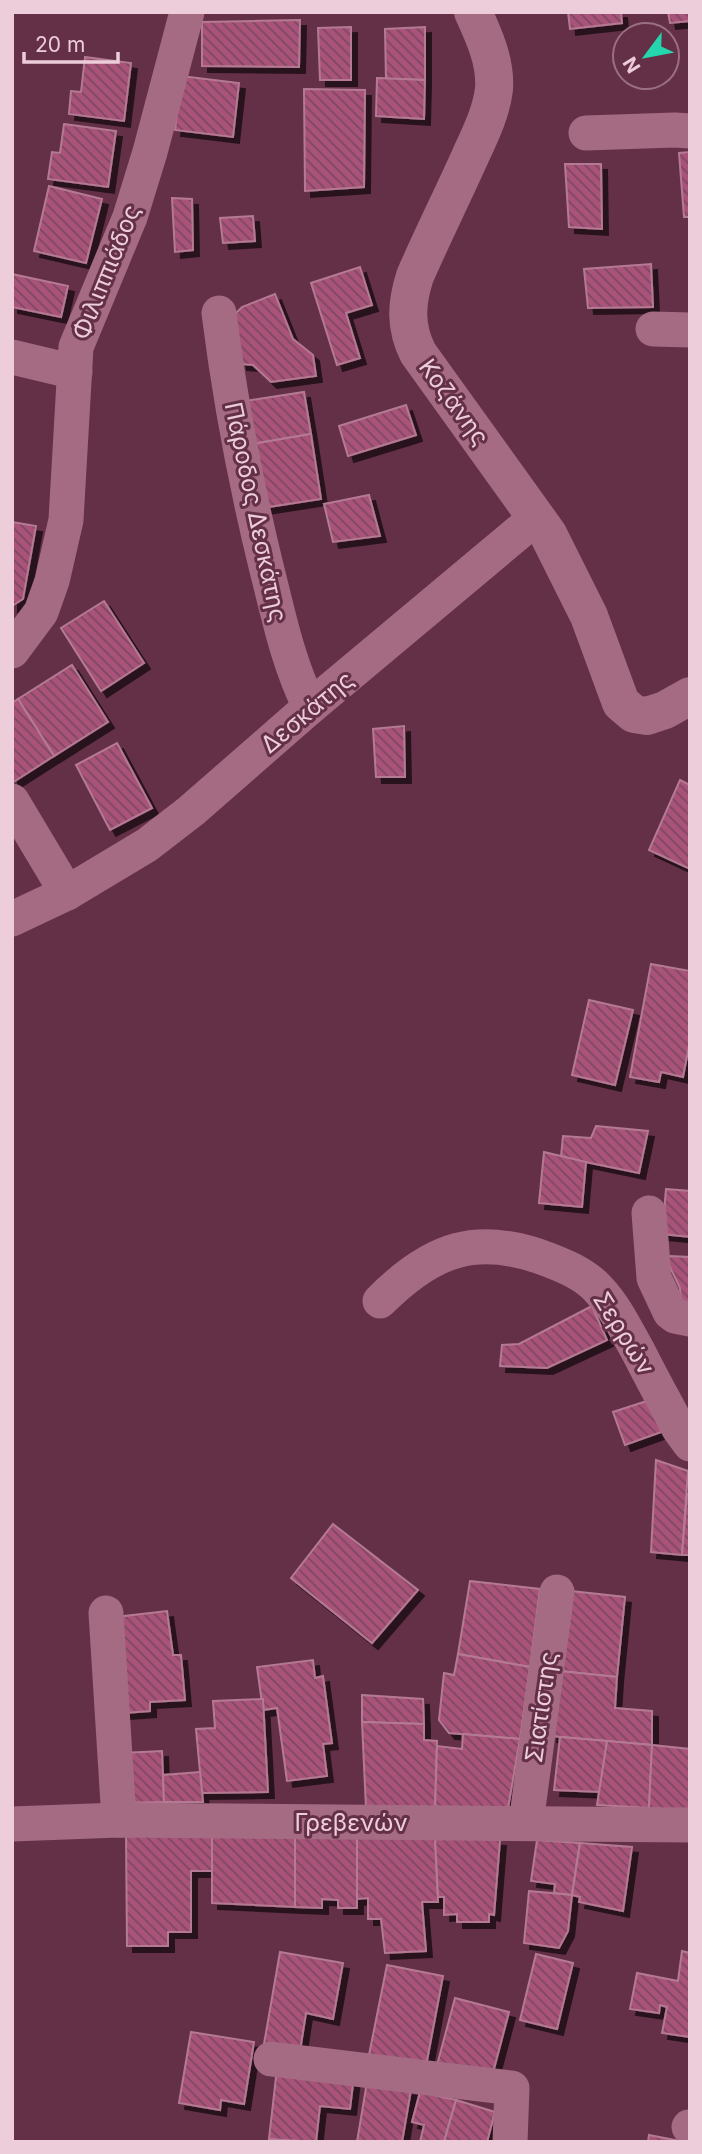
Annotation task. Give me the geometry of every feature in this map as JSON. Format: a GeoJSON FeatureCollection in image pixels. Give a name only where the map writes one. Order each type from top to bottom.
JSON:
{"type":"FeatureCollection","features":[{"type":"Feature","properties":{"kind":"street","name":"Φιλιππιάδος"},"geometry":{"type":"LineString","coordinates":[[12,651],[41,612],[52,580],[66,520],[76,347],[130,216],[187,12]]}},
{"type":"Feature","properties":{"kind":"street","name":"Κοζάνης"},"geometry":{"type":"LineString","coordinates":[[473,12],[492,65],[492,100],[482,131],[415,276],[408,300],[408,328],[418,352],[537,517],[584,607],[600,643],[615,693],[623,706],[639,715],[651,715],[690,696]]}},
{"type":"Feature","properties":{"kind":"street"},"geometry":{"type":"LineString","coordinates":[[586,133],[690,131]]}},
{"type":"Feature","properties":{"kind":"street","name":"Πάροδος Δεσκάτης"},"geometry":{"type":"LineString","coordinates":[[219,313],[235,423],[253,513],[290,662],[310,707]]}},
{"type":"Feature","properties":{"kind":"street"},"geometry":{"type":"LineString","coordinates":[[653,328],[690,330]]}},
{"type":"Feature","properties":{"kind":"street"},"geometry":{"type":"LineString","coordinates":[[12,357],[75,372]]}},
{"type":"Feature","properties":{"kind":"street","name":"Δεσκάτης"},"geometry":{"type":"LineString","coordinates":[[12,919],[67,893],[158,836],[191,811],[310,707],[537,517]]}},
{"type":"Feature","properties":{"kind":"street"},"geometry":{"type":"LineString","coordinates":[[12,801],[67,893]]}},
{"type":"Feature","properties":{"kind":"street"},"geometry":{"type":"LineString","coordinates":[[649,1213],[657,1286],[670,1312],[675,1316],[690,1319]]}},
{"type":"Feature","properties":{"kind":"street","name":"Σερρών"},"geometry":{"type":"LineString","coordinates":[[380,1301],[432,1259],[447,1252],[469,1248],[513,1249],[537,1255],[572,1270],[591,1281],[614,1308],[679,1429],[690,1444]]}},
{"type":"Feature","properties":{"kind":"street","name":"Σιατίστης"},"geometry":{"type":"LineString","coordinates":[[526,1822],[557,1592]]}},
{"type":"Feature","properties":{"kind":"street"},"geometry":{"type":"LineString","coordinates":[[106,1613],[119,1820]]}},
{"type":"Feature","properties":{"kind":"street","name":"Γρεβενών"},"geometry":{"type":"LineString","coordinates":[[12,1824],[119,1820],[690,1825]]}},
{"type":"Feature","properties":{"kind":"street"},"geometry":{"type":"LineString","coordinates":[[271,2059],[512,2088],[510,2142]]}},
{"type":"Feature","properties":{"kind":"building"},"geometry":{"type":"Polygon","coordinates":[[[568,12],[621,12],[622,21],[570,29],[568,12]]]}},
{"type":"Feature","properties":{"kind":"building"},"geometry":{"type":"Polygon","coordinates":[[[668,12],[690,12],[690,21],[670,21],[668,12]]]}},
{"type":"Feature","properties":{"kind":"building"},"geometry":{"type":"Polygon","coordinates":[[[300,20],[299,67],[202,66],[202,22],[300,20]]]}},
{"type":"Feature","properties":{"kind":"building"},"geometry":{"type":"Polygon","coordinates":[[[351,27],[351,80],[320,80],[318,28],[351,27]]]}},
{"type":"Feature","properties":{"kind":"building"},"geometry":{"type":"Polygon","coordinates":[[[425,27],[425,80],[386,79],[385,29],[425,27]]]}},
{"type":"Feature","properties":{"kind":"building"},"geometry":{"type":"Polygon","coordinates":[[[85,57],[131,63],[124,121],[69,114],[71,91],[81,92],[85,57]]]}},
{"type":"Feature","properties":{"kind":"building"},"geometry":{"type":"Polygon","coordinates":[[[181,76],[239,83],[233,137],[175,130],[181,76]]]}},
{"type":"Feature","properties":{"kind":"building"},"geometry":{"type":"Polygon","coordinates":[[[377,78],[425,80],[424,119],[376,116],[377,78]]]}},
{"type":"Feature","properties":{"kind":"building"},"geometry":{"type":"Polygon","coordinates":[[[304,89],[365,90],[364,187],[305,191],[304,89]]]}},
{"type":"Feature","properties":{"kind":"building"},"geometry":{"type":"Polygon","coordinates":[[[64,124],[116,131],[108,187],[48,179],[52,152],[60,153],[64,124]]]}},
{"type":"Feature","properties":{"kind":"building"},"geometry":{"type":"Polygon","coordinates":[[[690,152],[690,217],[684,217],[679,153],[690,152]]]}},
{"type":"Feature","properties":{"kind":"building"},"geometry":{"type":"Polygon","coordinates":[[[565,164],[601,164],[602,229],[569,227],[565,164]]]}},
{"type":"Feature","properties":{"kind":"building"},"geometry":{"type":"Polygon","coordinates":[[[49,186],[102,199],[86,263],[34,251],[49,186]]]}},
{"type":"Feature","properties":{"kind":"building"},"geometry":{"type":"Polygon","coordinates":[[[172,198],[192,199],[193,250],[175,252],[172,198]]]}},
{"type":"Feature","properties":{"kind":"building"},"geometry":{"type":"Polygon","coordinates":[[[253,216],[255,241],[223,243],[220,218],[253,216]]]}},
{"type":"Feature","properties":{"kind":"building"},"geometry":{"type":"Polygon","coordinates":[[[651,264],[653,307],[588,308],[584,269],[651,264]]]}},
{"type":"Feature","properties":{"kind":"building"},"geometry":{"type":"Polygon","coordinates":[[[360,267],[372,305],[346,313],[360,358],[337,365],[311,283],[360,267]]]}},
{"type":"Feature","properties":{"kind":"building"},"geometry":{"type":"Polygon","coordinates":[[[12,274],[68,286],[61,317],[12,307],[12,274]]]}},
{"type":"Feature","properties":{"kind":"building"},"geometry":{"type":"Polygon","coordinates":[[[275,294],[293,339],[313,355],[316,376],[271,382],[253,365],[241,364],[232,317],[242,307],[275,294]]]}},
{"type":"Feature","properties":{"kind":"building"},"geometry":{"type":"Polygon","coordinates":[[[304,392],[311,434],[252,444],[245,401],[304,392]]]}},
{"type":"Feature","properties":{"kind":"building"},"geometry":{"type":"Polygon","coordinates":[[[406,405],[416,435],[348,456],[339,426],[406,405]]]}},
{"type":"Feature","properties":{"kind":"building"},"geometry":{"type":"Polygon","coordinates":[[[311,434],[321,499],[262,508],[252,444],[311,434]]]}},
{"type":"Feature","properties":{"kind":"building"},"geometry":{"type":"Polygon","coordinates":[[[369,495],[380,536],[333,542],[324,504],[369,495]]]}},
{"type":"Feature","properties":{"kind":"building"},"geometry":{"type":"Polygon","coordinates":[[[12,522],[36,526],[23,599],[12,606],[12,522]]]}},
{"type":"Feature","properties":{"kind":"building"},"geometry":{"type":"Polygon","coordinates":[[[104,601],[144,663],[101,691],[61,628],[104,601]]]}},
{"type":"Feature","properties":{"kind":"building"},"geometry":{"type":"Polygon","coordinates":[[[72,665],[108,722],[54,756],[18,699],[72,665]]]}},
{"type":"Feature","properties":{"kind":"building"},"geometry":{"type":"Polygon","coordinates":[[[18,699],[54,756],[12,783],[12,703],[18,699]]]}},
{"type":"Feature","properties":{"kind":"building"},"geometry":{"type":"Polygon","coordinates":[[[404,726],[405,777],[376,777],[373,729],[404,726]]]}},
{"type":"Feature","properties":{"kind":"building"},"geometry":{"type":"Polygon","coordinates":[[[117,743],[152,808],[110,830],[76,765],[117,743]]]}},
{"type":"Feature","properties":{"kind":"building"},"geometry":{"type":"Polygon","coordinates":[[[680,780],[690,785],[690,869],[649,850],[680,780]]]}},
{"type":"Feature","properties":{"kind":"building"},"geometry":{"type":"Polygon","coordinates":[[[651,964],[690,971],[690,1041],[683,1077],[661,1072],[659,1082],[630,1077],[651,964]]]}},
{"type":"Feature","properties":{"kind":"building"},"geometry":{"type":"Polygon","coordinates":[[[589,1000],[633,1010],[615,1085],[572,1075],[589,1000]]]}},
{"type":"Feature","properties":{"kind":"building"},"geometry":{"type":"Polygon","coordinates":[[[596,1126],[648,1131],[639,1173],[561,1157],[563,1136],[591,1138],[596,1126]]]}},
{"type":"Feature","properties":{"kind":"building"},"geometry":{"type":"Polygon","coordinates":[[[544,1152],[586,1162],[582,1207],[539,1203],[544,1152]]]}},
{"type":"Feature","properties":{"kind":"building"},"geometry":{"type":"Polygon","coordinates":[[[666,1189],[690,1191],[690,1237],[662,1234],[666,1189]]]}},
{"type":"Feature","properties":{"kind":"building"},"geometry":{"type":"Polygon","coordinates":[[[669,1256],[690,1257],[690,1303],[681,1303],[680,1288],[669,1265],[669,1256]]]}},
{"type":"Feature","properties":{"kind":"building"},"geometry":{"type":"Polygon","coordinates":[[[592,1306],[607,1340],[547,1368],[500,1366],[502,1345],[519,1344],[592,1306]]]}},
{"type":"Feature","properties":{"kind":"building"},"geometry":{"type":"Polygon","coordinates":[[[656,1398],[667,1430],[625,1445],[613,1412],[656,1398]]]}},
{"type":"Feature","properties":{"kind":"building"},"geometry":{"type":"Polygon","coordinates":[[[656,1460],[688,1471],[682,1555],[651,1552],[656,1460]]]}},
{"type":"Feature","properties":{"kind":"building"},"geometry":{"type":"Polygon","coordinates":[[[687,1494],[690,1494],[690,1555],[682,1555],[687,1494]]]}},
{"type":"Feature","properties":{"kind":"building"},"geometry":{"type":"Polygon","coordinates":[[[333,1524],[418,1590],[372,1643],[291,1578],[333,1524]]]}},
{"type":"Feature","properties":{"kind":"building"},"geometry":{"type":"Polygon","coordinates":[[[470,1581],[540,1589],[530,1667],[458,1654],[470,1581]]]}},
{"type":"Feature","properties":{"kind":"building"},"geometry":{"type":"Polygon","coordinates":[[[571,1591],[625,1597],[617,1677],[560,1671],[571,1591]]]}},
{"type":"Feature","properties":{"kind":"building"},"geometry":{"type":"Polygon","coordinates":[[[167,1611],[173,1655],[181,1655],[185,1700],[150,1702],[150,1711],[125,1713],[116,1617],[167,1611]]]}},
{"type":"Feature","properties":{"kind":"building"},"geometry":{"type":"Polygon","coordinates":[[[458,1654],[530,1667],[520,1739],[449,1733],[439,1720],[444,1673],[454,1675],[458,1654]]]}},
{"type":"Feature","properties":{"kind":"building"},"geometry":{"type":"Polygon","coordinates":[[[313,1660],[315,1678],[323,1676],[332,1743],[323,1744],[327,1776],[287,1781],[277,1708],[263,1710],[257,1667],[313,1660]]]}},
{"type":"Feature","properties":{"kind":"building"},"geometry":{"type":"Polygon","coordinates":[[[560,1671],[617,1677],[615,1708],[652,1711],[652,1745],[551,1736],[560,1671]]]}},
{"type":"Feature","properties":{"kind":"building"},"geometry":{"type":"Polygon","coordinates":[[[362,1695],[423,1699],[424,1724],[362,1722],[362,1695]]]}},
{"type":"Feature","properties":{"kind":"building"},"geometry":{"type":"Polygon","coordinates":[[[263,1699],[268,1792],[202,1793],[196,1729],[215,1728],[213,1701],[263,1699]]]}},
{"type":"Feature","properties":{"kind":"building"},"geometry":{"type":"Polygon","coordinates":[[[362,1722],[424,1724],[424,1740],[437,1741],[435,1811],[366,1808],[362,1722]]]}},
{"type":"Feature","properties":{"kind":"building"},"geometry":{"type":"Polygon","coordinates":[[[463,1734],[520,1739],[507,1814],[435,1811],[437,1746],[462,1749],[463,1734]]]}},
{"type":"Feature","properties":{"kind":"building"},"geometry":{"type":"Polygon","coordinates":[[[560,1737],[607,1741],[600,1792],[554,1790],[560,1737]]]}},
{"type":"Feature","properties":{"kind":"building"},"geometry":{"type":"Polygon","coordinates":[[[607,1741],[652,1745],[649,1808],[597,1805],[607,1741]]]}},
{"type":"Feature","properties":{"kind":"building"},"geometry":{"type":"Polygon","coordinates":[[[652,1745],[690,1749],[690,1811],[649,1808],[652,1745]]]}},
{"type":"Feature","properties":{"kind":"building"},"geometry":{"type":"Polygon","coordinates":[[[162,1751],[164,1802],[123,1803],[122,1753],[162,1751]]]}},
{"type":"Feature","properties":{"kind":"building"},"geometry":{"type":"Polygon","coordinates":[[[200,1772],[203,1802],[164,1802],[163,1775],[200,1772]]]}},
{"type":"Feature","properties":{"kind":"building"},"geometry":{"type":"Polygon","coordinates":[[[126,1830],[212,1832],[213,1871],[191,1871],[191,1932],[168,1932],[168,1946],[127,1946],[126,1830]]]}},
{"type":"Feature","properties":{"kind":"building"},"geometry":{"type":"Polygon","coordinates":[[[212,1832],[295,1835],[295,1907],[212,1903],[212,1832]]]}},
{"type":"Feature","properties":{"kind":"building"},"geometry":{"type":"Polygon","coordinates":[[[295,1835],[357,1836],[357,1908],[338,1908],[338,1900],[322,1899],[322,1908],[295,1907],[295,1835]]]}},
{"type":"Feature","properties":{"kind":"building"},"geometry":{"type":"Polygon","coordinates":[[[357,1836],[435,1837],[438,1902],[422,1902],[426,1951],[385,1953],[381,1919],[368,1919],[368,1898],[357,1899],[357,1836]]]}},
{"type":"Feature","properties":{"kind":"building"},"geometry":{"type":"Polygon","coordinates":[[[435,1837],[500,1840],[494,1915],[489,1914],[489,1922],[457,1922],[457,1914],[444,1915],[444,1897],[438,1897],[435,1837]]]}},
{"type":"Feature","properties":{"kind":"building"},"geometry":{"type":"Polygon","coordinates":[[[537,1840],[580,1843],[572,1895],[554,1893],[555,1884],[531,1881],[537,1840]]]}},
{"type":"Feature","properties":{"kind":"building"},"geometry":{"type":"Polygon","coordinates":[[[580,1843],[632,1847],[623,1911],[579,1902],[580,1897],[572,1895],[580,1843]]]}},
{"type":"Feature","properties":{"kind":"building"},"geometry":{"type":"Polygon","coordinates":[[[529,1891],[572,1895],[568,1931],[559,1948],[524,1943],[529,1891]]]}},
{"type":"Feature","properties":{"kind":"building"},"geometry":{"type":"Polygon","coordinates":[[[682,1951],[690,1953],[690,2037],[662,2033],[667,2007],[660,2005],[659,2013],[630,2009],[637,1973],[678,1981],[682,1951]]]}},
{"type":"Feature","properties":{"kind":"building"},"geometry":{"type":"Polygon","coordinates":[[[280,1952],[343,1963],[333,2019],[306,2013],[300,2051],[264,2044],[280,1952]]]}},
{"type":"Feature","properties":{"kind":"building"},"geometry":{"type":"Polygon","coordinates":[[[536,1954],[573,1963],[557,2029],[520,2020],[536,1954]]]}},
{"type":"Feature","properties":{"kind":"building"},"geometry":{"type":"Polygon","coordinates":[[[387,1965],[443,1976],[426,2066],[369,2055],[387,1965]]]}},
{"type":"Feature","properties":{"kind":"building"},"geometry":{"type":"Polygon","coordinates":[[[455,1998],[509,2012],[490,2084],[436,2069],[455,1998]]]}},
{"type":"Feature","properties":{"kind":"building"},"geometry":{"type":"Polygon","coordinates":[[[191,2032],[254,2042],[244,2104],[221,2100],[220,2110],[179,2103],[191,2032]]]}},
{"type":"Feature","properties":{"kind":"building"},"geometry":{"type":"Polygon","coordinates":[[[277,2068],[354,2076],[350,2109],[320,2106],[316,2142],[269,2139],[277,2068]]]}},
{"type":"Feature","properties":{"kind":"building"},"geometry":{"type":"Polygon","coordinates":[[[367,2082],[411,2090],[402,2142],[357,2142],[367,2082]]]}},
{"type":"Feature","properties":{"kind":"building"},"geometry":{"type":"Polygon","coordinates":[[[420,2092],[456,2100],[444,2142],[420,2142],[424,2125],[412,2122],[420,2092]]]}},
{"type":"Feature","properties":{"kind":"building"},"geometry":{"type":"Polygon","coordinates":[[[456,2100],[495,2112],[487,2142],[444,2142],[456,2100]]]}},
{"type":"Feature","properties":{"kind":"building"},"geometry":{"type":"Polygon","coordinates":[[[649,2135],[685,2142],[648,2142],[649,2135]]]}}]}
